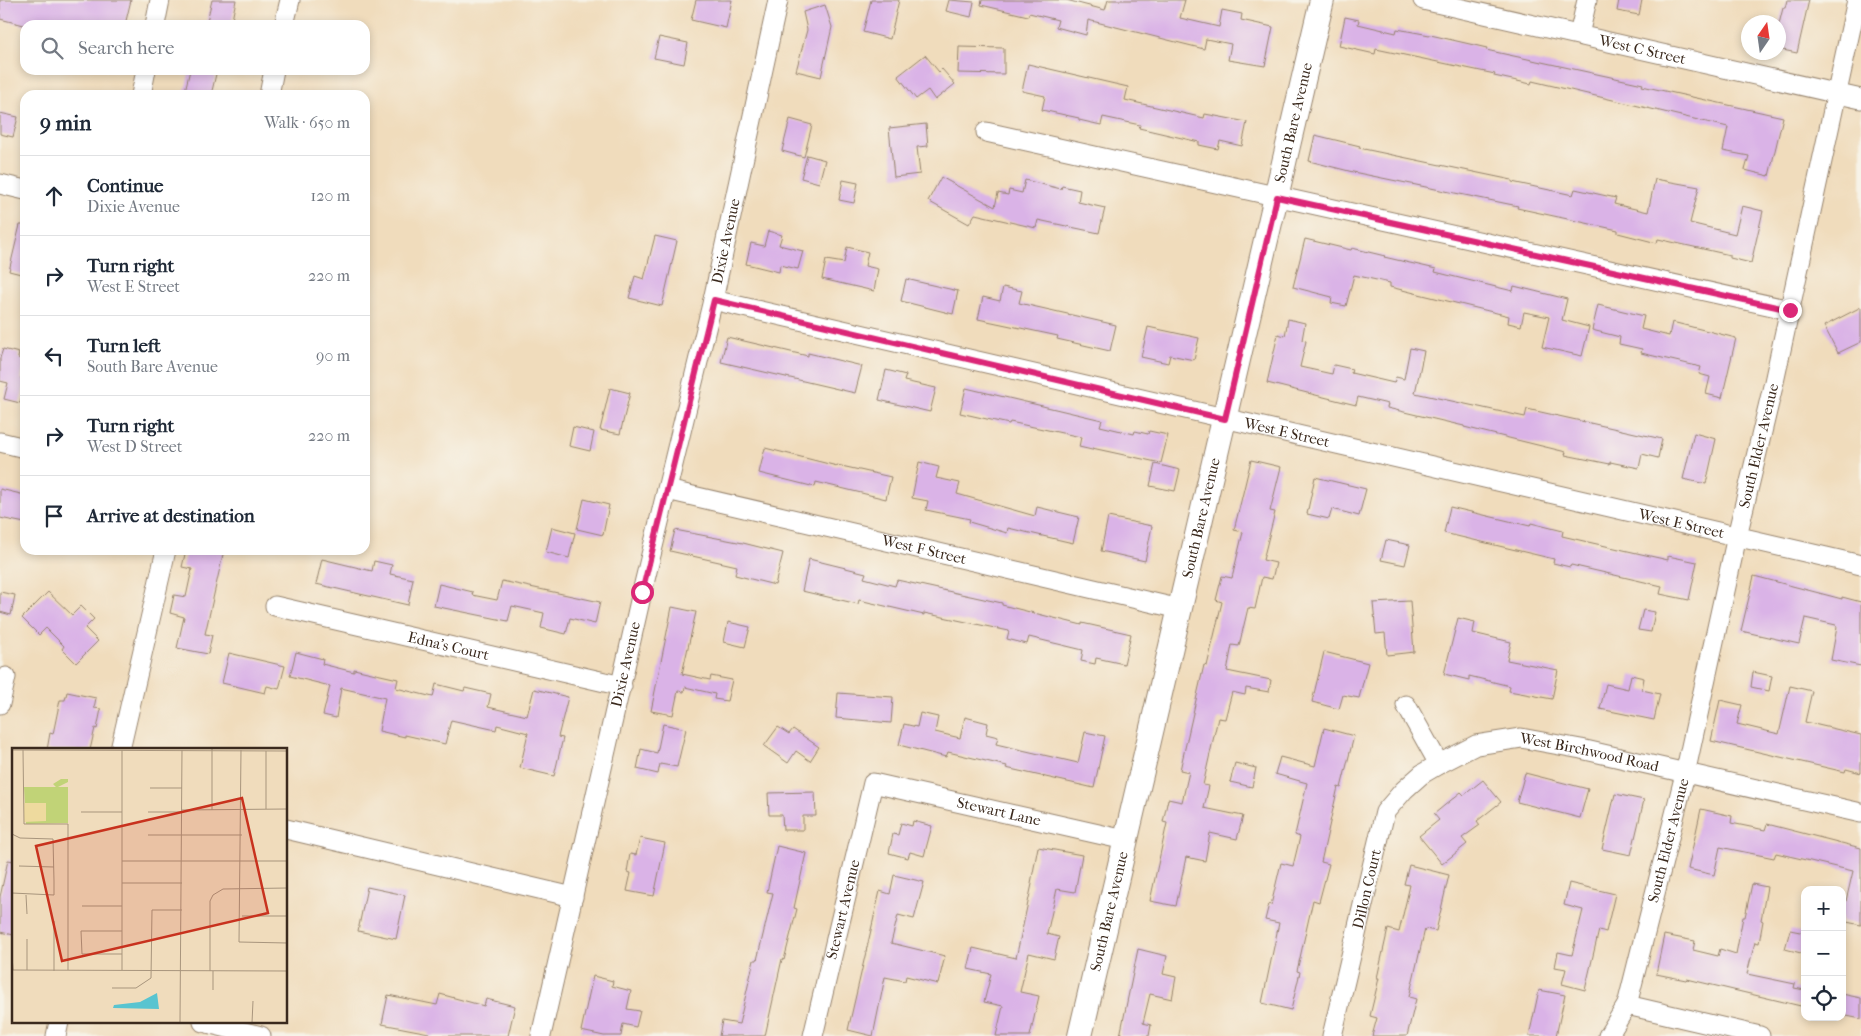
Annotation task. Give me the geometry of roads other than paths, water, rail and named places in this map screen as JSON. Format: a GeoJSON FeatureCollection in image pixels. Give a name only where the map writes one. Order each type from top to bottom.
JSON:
{"type":"FeatureCollection","features":[{"type":"Feature","properties":{"kind":"street"},"geometry":{"type":"LineString","coordinates":[[156,20],[160,0]]}},
{"type":"Feature","properties":{"kind":"street"},"geometry":{"type":"LineString","coordinates":[[285,20],[290,0]]}},
{"type":"Feature","properties":{"kind":"street","name":"Dixie Avenue"},"geometry":{"type":"LineString","coordinates":[[541,1036],[667,490],[714,300],[778,0]]}},
{"type":"Feature","properties":{"kind":"street","name":"South Bare Avenue"},"geometry":{"type":"LineString","coordinates":[[1080,1036],[1322,0]]}},
{"type":"Feature","properties":{"kind":"street","name":"West C Street"},"geometry":{"type":"LineString","coordinates":[[1423,0],[1861,99]]}},
{"type":"Feature","properties":{"kind":"street"},"geometry":{"type":"LineString","coordinates":[[1579,35],[1587,0]]}},
{"type":"Feature","properties":{"kind":"street","name":"South Elder Avenue"},"geometry":{"type":"LineString","coordinates":[[1608,1036],[1627,1005],[1685,774],[1737,536],[1790,310],[1857,0]]}},
{"type":"Feature","properties":{"kind":"street"},"geometry":{"type":"LineString","coordinates":[[142,90],[145,75]]}},
{"type":"Feature","properties":{"kind":"street"},"geometry":{"type":"LineString","coordinates":[[269,90],[273,75]]}},
{"type":"Feature","properties":{"kind":"street"},"geometry":{"type":"LineString","coordinates":[[986,132],[1790,310]]}},
{"type":"Feature","properties":{"kind":"street"},"geometry":{"type":"LineString","coordinates":[[0,184],[20,189]]}},
{"type":"Feature","properties":{"kind":"street","name":"West E Street"},"geometry":{"type":"LineString","coordinates":[[714,300],[1861,565]]}},
{"type":"Feature","properties":{"kind":"street"},"geometry":{"type":"LineString","coordinates":[[0,442],[20,447]]}},
{"type":"Feature","properties":{"kind":"street","name":"West F Street"},"geometry":{"type":"LineString","coordinates":[[667,490],[1180,609]]}},
{"type":"Feature","properties":{"kind":"street"},"geometry":{"type":"LineString","coordinates":[[120,748],[165,555]]}},
{"type":"Feature","properties":{"kind":"street","name":"Edna's Court"},"geometry":{"type":"LineString","coordinates":[[275,606],[622,686]]}},
{"type":"Feature","properties":{"kind":"street"},"geometry":{"type":"LineString","coordinates":[[0,704],[6,677]]}},
{"type":"Feature","properties":{"kind":"street"},"geometry":{"type":"LineString","coordinates":[[1406,705],[1439,764]]}},
{"type":"Feature","properties":{"kind":"street","name":"West Birchwood Road"},"geometry":{"type":"LineString","coordinates":[[1439,764],[1476,745],[1521,738],[1581,749],[1861,813]]}},
{"type":"Feature","properties":{"kind":"street","name":"Dillon Court"},"geometry":{"type":"LineString","coordinates":[[1332,1036],[1385,812],[1404,790],[1422,774],[1439,764]]}},
{"type":"Feature","properties":{"kind":"street","name":"Stewart Lane"},"geometry":{"type":"LineString","coordinates":[[873,783],[1125,840]]}},
{"type":"Feature","properties":{"kind":"street","name":"Stewart Avenue"},"geometry":{"type":"LineString","coordinates":[[813,1036],[873,783]]}},
{"type":"Feature","properties":{"kind":"street"},"geometry":{"type":"LineString","coordinates":[[288,829],[573,897]]}},
{"type":"Feature","properties":{"kind":"street"},"geometry":{"type":"LineString","coordinates":[[1627,1005],[1760,1036]]}},
{"type":"Feature","properties":{"kind":"street"},"geometry":{"type":"LineString","coordinates":[[211,1024],[261,1036]]}}]}
